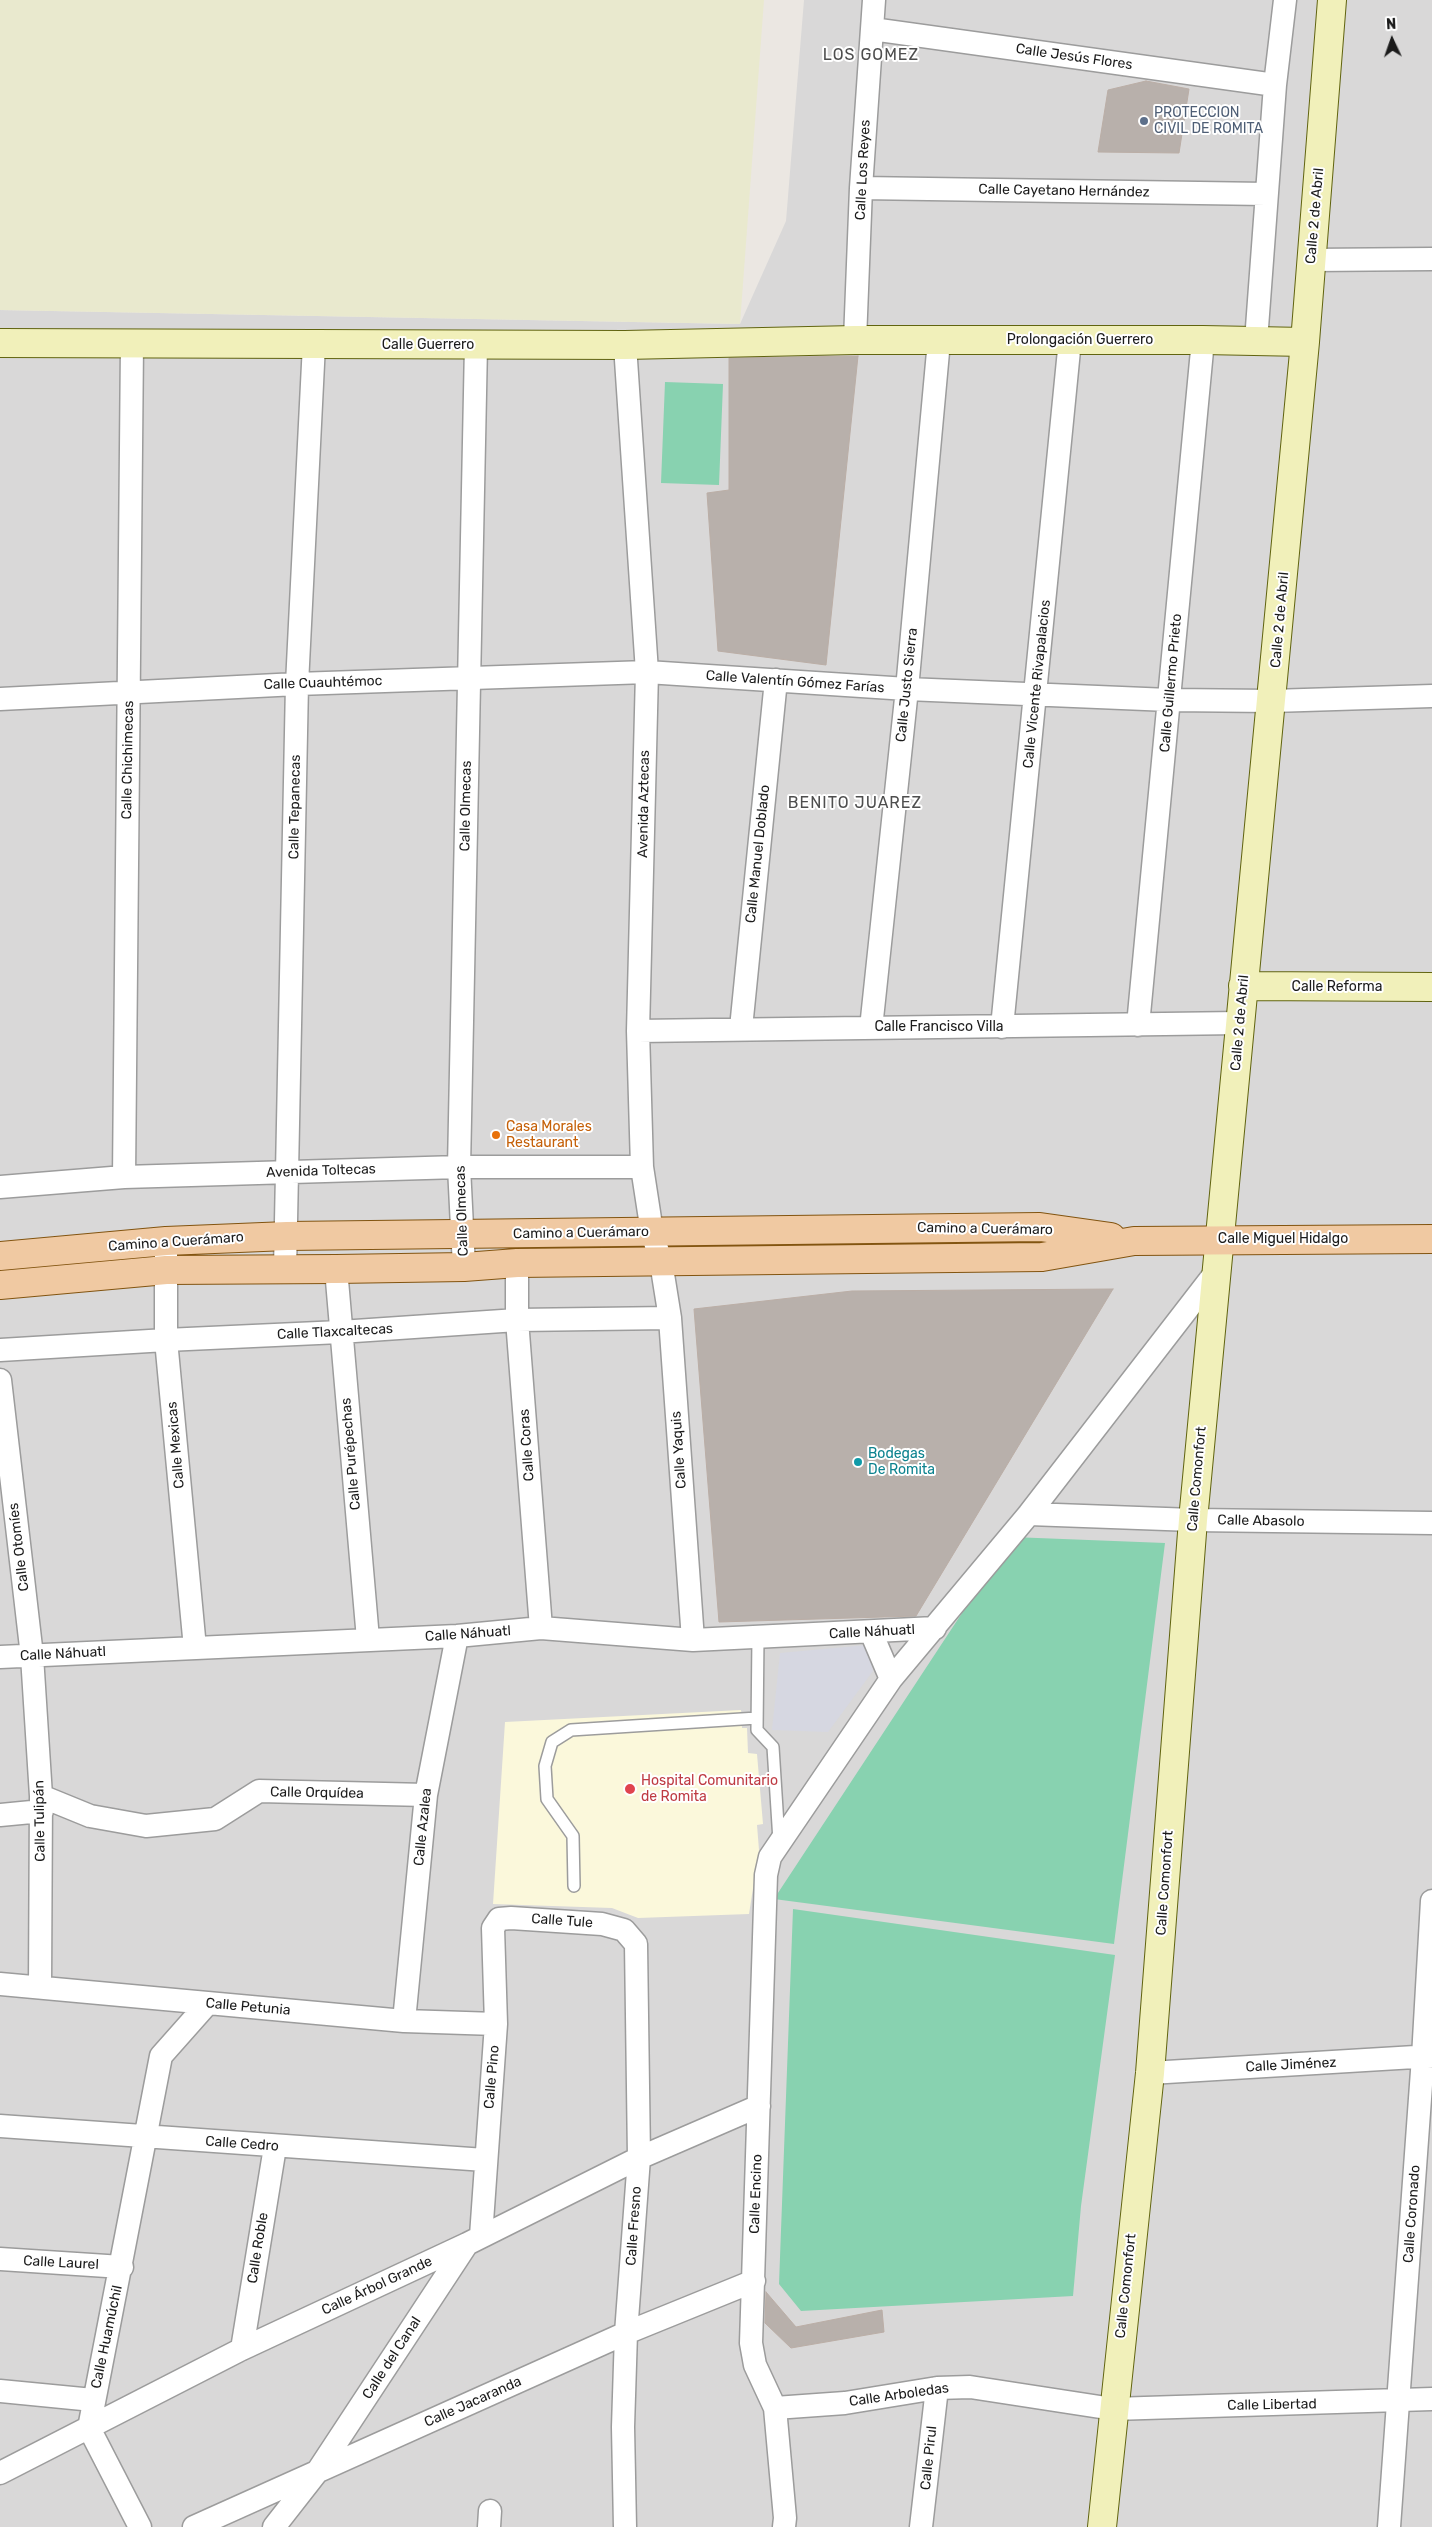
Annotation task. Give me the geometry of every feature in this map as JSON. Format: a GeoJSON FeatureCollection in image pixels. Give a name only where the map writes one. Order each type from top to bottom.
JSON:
{"type":"FeatureCollection","features":[{"type":"Feature","properties":{"kind":"main road","name":"Camino a Cuerámaro"},"geometry":{"type":"LineString","coordinates":[[0,1256],[166,1241],[287,1236],[1040,1227],[1134,1241]]}},
{"type":"Feature","properties":{"kind":"main road","name":"Calle Miguel Hidalgo"},"geometry":{"type":"LineString","coordinates":[[1134,1241],[1432,1239]]}},
{"type":"Feature","properties":{"kind":"main road","name":"Camino a Cuerámaro"},"geometry":{"type":"LineString","coordinates":[[0,1285],[166,1270],[464,1267],[517,1263],[1042,1257],[1134,1241]]}},
{"type":"Feature","properties":{"kind":"street","name":"Calle Los Reyes"},"geometry":{"type":"LineString","coordinates":[[855,340],[861,188],[874,0]]}},
{"type":"Feature","properties":{"kind":"street"},"geometry":{"type":"LineString","coordinates":[[1256,341],[1266,194],[1284,0]]}},
{"type":"Feature","properties":{"kind":"street","name":"Calle 2 de Abril"},"geometry":{"type":"LineString","coordinates":[[1219,1239],[1305,342],[1332,0]]}},
{"type":"Feature","properties":{"kind":"street","name":"Calle Jesús Flores"},"geometry":{"type":"LineString","coordinates":[[872,29],[1276,84]]}},
{"type":"Feature","properties":{"kind":"street","name":"Calle Cayetano Hernández"},"geometry":{"type":"LineString","coordinates":[[861,188],[1266,194]]}},
{"type":"Feature","properties":{"kind":"street"},"geometry":{"type":"LineString","coordinates":[[1311,260],[1432,259]]}},
{"type":"Feature","properties":{"kind":"street","name":"Prolongación Guerrero"},"geometry":{"type":"LineString","coordinates":[[855,340],[1202,340],[1305,342]]}},
{"type":"Feature","properties":{"kind":"street","name":"Calle Guerrero"},"geometry":{"type":"LineString","coordinates":[[0,343],[625,345],[855,340]]}},
{"type":"Feature","properties":{"kind":"street","name":"Calle Vicente Rivapalacios"},"geometry":{"type":"LineString","coordinates":[[1002,1027],[1070,340]]}},
{"type":"Feature","properties":{"kind":"street","name":"Calle Guillermo Prieto"},"geometry":{"type":"LineString","coordinates":[[1138,1025],[1170,700],[1202,340]]}},
{"type":"Feature","properties":{"kind":"street","name":"Calle Justo Sierra"},"geometry":{"type":"LineString","coordinates":[[871,1028],[907,689],[939,341]]}},
{"type":"Feature","properties":{"kind":"street","name":"Calle Chichimecas"},"geometry":{"type":"LineString","coordinates":[[124,1177],[132,344]]}},
{"type":"Feature","properties":{"kind":"street","name":"Calle Tepanecas"},"geometry":{"type":"LineString","coordinates":[[284,1270],[287,1236],[297,684],[314,344]]}},
{"type":"Feature","properties":{"kind":"street","name":"Calle Olmecas"},"geometry":{"type":"LineString","coordinates":[[464,1267],[459,1167],[476,345]]}},
{"type":"Feature","properties":{"kind":"street","name":"Avenida Aztecas"},"geometry":{"type":"LineString","coordinates":[[625,345],[647,672],[638,1031],[642,1167],[652,1232],[661,1262]]}},
{"type":"Feature","properties":{"kind":"street","name":"Calle Valentín Gómez Farías"},"geometry":{"type":"LineString","coordinates":[[647,672],[907,689],[1170,700],[1272,701],[1432,696]]}},
{"type":"Feature","properties":{"kind":"street","name":"Calle Cuauhtémoc"},"geometry":{"type":"LineString","coordinates":[[0,698],[469,677],[647,672]]}},
{"type":"Feature","properties":{"kind":"street","name":"Calle Manuel Doblado"},"geometry":{"type":"LineString","coordinates":[[741,1028],[776,680]]}},
{"type":"Feature","properties":{"kind":"street","name":"Calle Reforma"},"geometry":{"type":"LineString","coordinates":[[1243,986],[1432,987]]}},
{"type":"Feature","properties":{"kind":"street","name":"Calle Francisco Villa"},"geometry":{"type":"LineString","coordinates":[[638,1031],[741,1028],[1002,1027],[1239,1023]]}},
{"type":"Feature","properties":{"kind":"street","name":"Avenida Toltecas"},"geometry":{"type":"LineString","coordinates":[[0,1187],[124,1177],[459,1167],[642,1167]]}},
{"type":"Feature","properties":{"kind":"street","name":"Calle Comonfort"},"geometry":{"type":"LineString","coordinates":[[1102,2527],[1150,2073],[1193,1520],[1219,1239]]}},
{"type":"Feature","properties":{"kind":"street","name":"Calle Mexicas"},"geometry":{"type":"LineString","coordinates":[[166,1241],[166,1340],[195,1648]]}},
{"type":"Feature","properties":{"kind":"street","name":"Calle Yaquis"},"geometry":{"type":"LineString","coordinates":[[661,1262],[670,1318],[693,1640]]}},
{"type":"Feature","properties":{"kind":"street","name":"Calle Coras"},"geometry":{"type":"LineString","coordinates":[[517,1263],[517,1320],[541,1628]]}},
{"type":"Feature","properties":{"kind":"street","name":"Calle Purépechas"},"geometry":{"type":"LineString","coordinates":[[336,1269],[368,1639]]}},
{"type":"Feature","properties":{"kind":"street"},"geometry":{"type":"LineString","coordinates":[[774,1850],[891,1679],[1029,1514],[1216,1272]]}},
{"type":"Feature","properties":{"kind":"street","name":"Calle Tlaxcaltecas"},"geometry":{"type":"LineString","coordinates":[[0,1350],[340,1332],[517,1320],[670,1318]]}},
{"type":"Feature","properties":{"kind":"street","name":"Calle Otomíes"},"geometry":{"type":"LineString","coordinates":[[0,1380],[32,1656]]}},
{"type":"Feature","properties":{"kind":"street","name":"Calle Abasolo"},"geometry":{"type":"LineString","coordinates":[[1029,1514],[1193,1520],[1432,1523]]}},
{"type":"Feature","properties":{"kind":"street","name":"Calle Náhuatl"},"geometry":{"type":"LineString","coordinates":[[0,1657],[457,1636],[541,1628],[693,1640],[935,1628]]}},
{"type":"Feature","properties":{"kind":"street"},"geometry":{"type":"LineString","coordinates":[[872,1632],[891,1679]]}},
{"type":"Feature","properties":{"kind":"street","name":"Calle Azalea"},"geometry":{"type":"LineString","coordinates":[[404,2021],[426,1795],[457,1636]]}},
{"type":"Feature","properties":{"kind":"street","name":"Calle Tulipán"},"geometry":{"type":"LineString","coordinates":[[32,1656],[41,1804],[40,1987]]}},
{"type":"Feature","properties":{"kind":"street","name":"Calle Orquídea"},"geometry":{"type":"LineString","coordinates":[[0,1816],[41,1804],[90,1816],[146,1826],[215,1818],[259,1791],[426,1795]]}},
{"type":"Feature","properties":{"kind":"street","name":"Calle Encino"},"geometry":{"type":"LineString","coordinates":[[774,1850],[766,1875],[752,2343],[755,2365],[775,2408],[786,2518],[784,2527]]}},
{"type":"Feature","properties":{"kind":"street","name":"Calle Coronado"},"geometry":{"type":"LineString","coordinates":[[1390,2527],[1398,2401],[1428,2056],[1432,1901]]}},
{"type":"Feature","properties":{"kind":"street","name":"Calle Tule"},"geometry":{"type":"LineString","coordinates":[[499,1919],[511,1918],[602,1924],[624,1930]]}},
{"type":"Feature","properties":{"kind":"street","name":"Calle Pino"},"geometry":{"type":"LineString","coordinates":[[474,2240],[485,2160],[496,2024],[493,1928],[499,1919]]}},
{"type":"Feature","properties":{"kind":"street","name":"Calle Fresno"},"geometry":{"type":"LineString","coordinates":[[624,1930],[636,1944],[639,2158],[626,2333],[623,2427],[625,2527]]}},
{"type":"Feature","properties":{"kind":"street","name":"Calle Petunia"},"geometry":{"type":"LineString","coordinates":[[0,1984],[404,2021],[496,2024]]}},
{"type":"Feature","properties":{"kind":"street","name":"Calle Huamúchil"},"geometry":{"type":"LineString","coordinates":[[90,2428],[93,2400],[122,2267],[144,2137],[161,2056],[208,2003]]}},
{"type":"Feature","properties":{"kind":"street","name":"Calle Jiménez"},"geometry":{"type":"LineString","coordinates":[[1150,2073],[1428,2056]]}},
{"type":"Feature","properties":{"kind":"street","name":"Calle Árbol Grande"},"geometry":{"type":"LineString","coordinates":[[0,2473],[242,2349],[474,2240],[639,2158],[759,2106]]}},
{"type":"Feature","properties":{"kind":"street","name":"Calle Cedro"},"geometry":{"type":"LineString","coordinates":[[0,2126],[275,2147],[485,2160]]}},
{"type":"Feature","properties":{"kind":"street","name":"Calle Roble"},"geometry":{"type":"LineString","coordinates":[[242,2349],[275,2147]]}},
{"type":"Feature","properties":{"kind":"street","name":"Calle del Canal"},"geometry":{"type":"LineString","coordinates":[[274,2527],[317,2472],[474,2240]]}},
{"type":"Feature","properties":{"kind":"street","name":"Calle Laurel"},"geometry":{"type":"LineString","coordinates":[[0,2259],[122,2267]]}},
{"type":"Feature","properties":{"kind":"street","name":"Calle Jacaranda"},"geometry":{"type":"LineString","coordinates":[[194,2527],[626,2333],[754,2281]]}},
{"type":"Feature","properties":{"kind":"street","name":"Calle Arboledas"},"geometry":{"type":"LineString","coordinates":[[775,2408],[845,2403],[937,2388],[970,2387],[1002,2390],[1113,2409]]}},
{"type":"Feature","properties":{"kind":"street","name":"Calle Pirul"},"geometry":{"type":"LineString","coordinates":[[921,2527],[937,2388]]}},
{"type":"Feature","properties":{"kind":"street"},"geometry":{"type":"LineString","coordinates":[[0,2392],[93,2400]]}},
{"type":"Feature","properties":{"kind":"street","name":"Calle Libertad"},"geometry":{"type":"LineString","coordinates":[[1113,2409],[1432,2399]]}},
{"type":"Feature","properties":{"kind":"street"},"geometry":{"type":"LineString","coordinates":[[90,2428],[140,2527]]}},
{"type":"Feature","properties":{"kind":"lane","name":"Calle Encino"},"geometry":{"type":"LineString","coordinates":[[758,1637],[757,1730],[772,1747],[774,1850]]}},
{"type":"Feature","properties":{"kind":"lane"},"geometry":{"type":"LineString","coordinates":[[574,1886],[573,1836],[547,1799],[545,1766],[552,1742],[571,1730],[757,1718]]}},
{"type":"Feature","properties":{"kind":"shaded area"},"geometry":{"type":"Polygon","coordinates":[[[804,0],[1432,0],[1432,2527],[0,2527],[0,310],[740,324],[786,221],[804,0]]]}},
{"type":"Feature","properties":{"kind":"shaded area"},"geometry":{"type":"Polygon","coordinates":[[[867,1645],[873,1671],[828,1732],[772,1730],[780,1653],[867,1645]]]}},
{"type":"Feature","properties":{"kind":"shaded area","name":"Hospital Comunitario de Romita"},"geometry":{"type":"Polygon","coordinates":[[[741,1710],[742,1728],[747,1728],[748,1753],[757,1754],[763,1824],[757,1825],[759,1850],[749,1914],[638,1918],[612,1908],[493,1904],[505,1722],[741,1710]]]}},
{"type":"Feature","properties":{"kind":"green space"},"geometry":{"type":"Polygon","coordinates":[[[0,0],[764,0],[740,324],[0,310],[0,0]]]}},
{"type":"Feature","properties":{"kind":"green space"},"geometry":{"type":"Polygon","coordinates":[[[665,382],[723,384],[719,485],[661,483],[665,382]]]}},
{"type":"Feature","properties":{"kind":"green space"},"geometry":{"type":"Polygon","coordinates":[[[1012,1537],[1165,1543],[1114,1944],[774,1899],[1012,1537]]]}},
{"type":"Feature","properties":{"kind":"green space"},"geometry":{"type":"Polygon","coordinates":[[[793,1909],[1115,1955],[1081,2206],[1073,2296],[801,2311],[779,2284],[793,1909]]]}},
{"type":"Feature","properties":{"kind":"building","name":"PROTECCION CIVIL DE ROMITA"},"geometry":{"type":"Polygon","coordinates":[[[1146,81],[1189,89],[1179,153],[1098,152],[1108,90],[1146,81]]]}},
{"type":"Feature","properties":{"kind":"building"},"geometry":{"type":"Polygon","coordinates":[[[858,356],[826,665],[718,651],[707,493],[729,490],[729,358],[858,356]]]}},
{"type":"Feature","properties":{"kind":"building","name":"Bodegas De Romita"},"geometry":{"type":"Polygon","coordinates":[[[1113,1289],[916,1616],[719,1622],[694,1309],[852,1291],[1113,1289]]]}},
{"type":"Feature","properties":{"kind":"building"},"geometry":{"type":"Polygon","coordinates":[[[766,2292],[796,2327],[882,2310],[884,2332],[791,2348],[765,2323],[766,2292]]]}},
{"type":"Feature","properties":{"kind":"place","name":"PROTECCION CIVIL DE ROMITA"},"geometry":{"type":"Point","coordinates":[1144,121]}},
{"type":"Feature","properties":{"kind":"place","name":"Casa Morales Restaurant"},"geometry":{"type":"Point","coordinates":[496,1135]}},
{"type":"Feature","properties":{"kind":"place","name":"Bodegas De Romita"},"geometry":{"type":"Point","coordinates":[858,1462]}},
{"type":"Feature","properties":{"kind":"place","name":"Hospital Comunitario de Romita"},"geometry":{"type":"Point","coordinates":[630,1789]}},
{"type":"Feature","properties":{"kind":"district","name":"LOS GOMEZ"},"geometry":{"type":"Point","coordinates":[871,55]}},
{"type":"Feature","properties":{"kind":"district","name":"BENITO JUAREZ"},"geometry":{"type":"Point","coordinates":[855,803]}}]}
